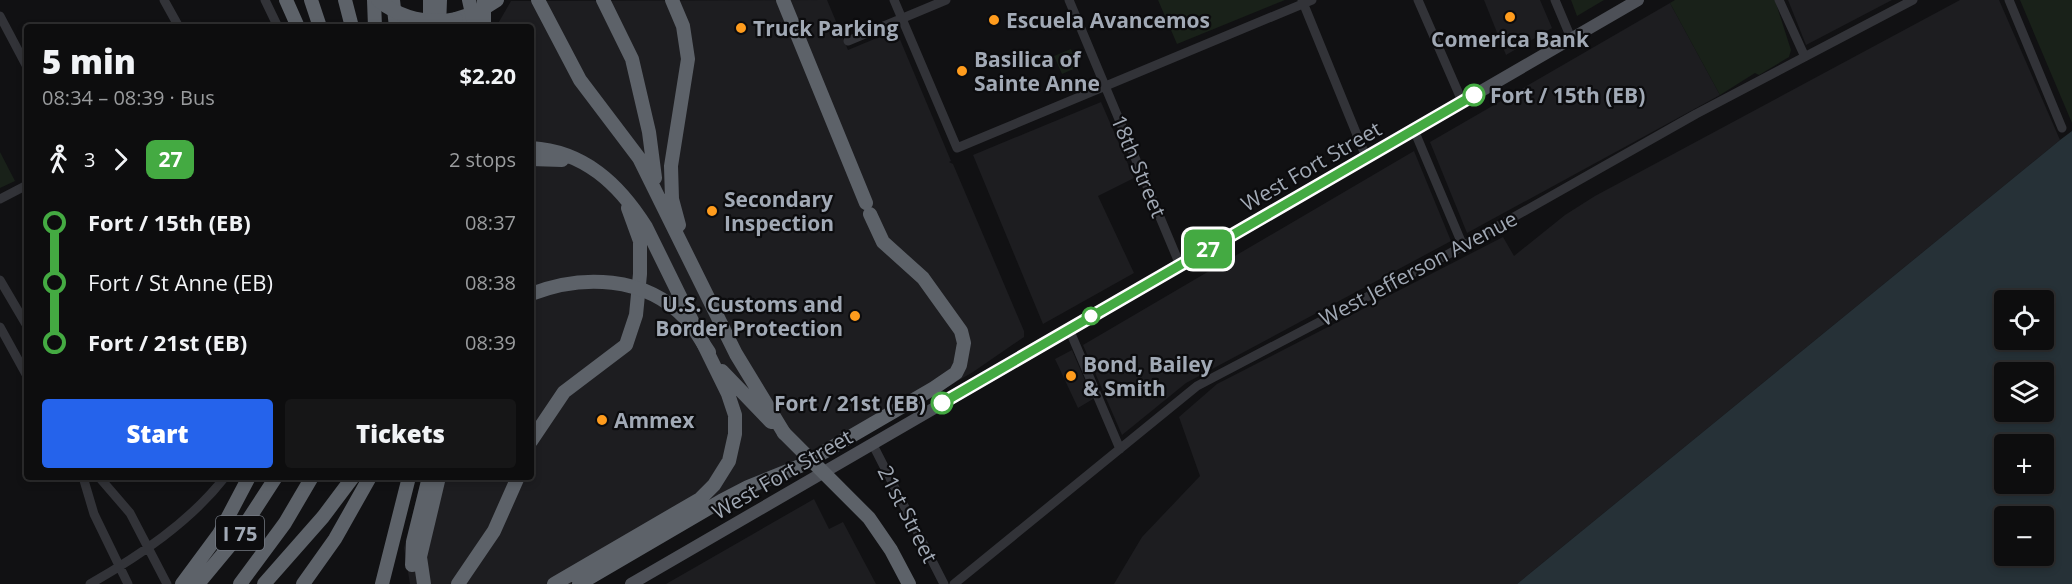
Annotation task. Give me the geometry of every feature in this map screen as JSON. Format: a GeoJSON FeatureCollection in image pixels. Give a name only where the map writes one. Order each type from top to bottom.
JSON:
{"type":"FeatureCollection","features":[{"type":"Feature","properties":{"kind":"highway"},"geometry":{"type":"LineString","coordinates":[[286,0],[297,24]]}},
{"type":"Feature","properties":{"kind":"highway"},"geometry":{"type":"LineString","coordinates":[[311,0],[319,24]]}},
{"type":"Feature","properties":{"kind":"highway"},"geometry":{"type":"LineString","coordinates":[[321,0],[325,24]]}},
{"type":"Feature","properties":{"kind":"highway"},"geometry":{"type":"LineString","coordinates":[[345,0],[351,24]]}},
{"type":"Feature","properties":{"kind":"highway"},"geometry":{"type":"LineString","coordinates":[[375,24],[376,0],[396,12],[434,21],[456,19],[478,12],[497,0]]}},
{"type":"Feature","properties":{"kind":"highway"},"geometry":{"type":"LineString","coordinates":[[393,0],[396,24]]}},
{"type":"Feature","properties":{"kind":"highway"},"geometry":{"type":"LineString","coordinates":[[430,0],[430,24]]}},
{"type":"Feature","properties":{"kind":"highway"},"geometry":{"type":"LineString","coordinates":[[439,24],[440,0]]}},
{"type":"Feature","properties":{"kind":"highway"},"geometry":{"type":"LineString","coordinates":[[469,0],[474,24]]}},
{"type":"Feature","properties":{"kind":"highway"},"geometry":{"type":"LineString","coordinates":[[484,0],[484,24]]}},
{"type":"Feature","properties":{"kind":"highway"},"geometry":{"type":"LineString","coordinates":[[538,0],[580,80],[639,158],[736,354],[784,433]]}},
{"type":"Feature","properties":{"kind":"highway"},"geometry":{"type":"LineString","coordinates":[[603,0],[629,51],[644,112],[652,166],[662,203]]}},
{"type":"Feature","properties":{"kind":"highway"},"geometry":{"type":"LineString","coordinates":[[672,0],[688,51],[670,176],[672,199],[685,250]]}},
{"type":"Feature","properties":{"kind":"highway"},"geometry":{"type":"LineString","coordinates":[[579,584],[722,501],[800,466],[934,388],[959,369],[963,335],[924,278],[883,242],[783,0]]}},
{"type":"Feature","properties":{"kind":"highway"},"geometry":{"type":"LineString","coordinates":[[534,148],[552,151],[580,161],[601,172],[620,190],[646,226],[728,394],[735,416],[734,444],[720,477],[700,499],[554,584]]}},
{"type":"Feature","properties":{"kind":"highway"},"geometry":{"type":"LineString","coordinates":[[534,159],[580,161]]}},
{"type":"Feature","properties":{"kind":"highway"},"geometry":{"type":"LineString","coordinates":[[534,437],[564,392],[626,345],[636,315],[640,241],[620,190]]}},
{"type":"Feature","properties":{"kind":"highway"},"geometry":{"type":"LineString","coordinates":[[534,293],[580,282],[611,282],[635,288],[658,298],[676,310],[691,325],[724,373],[869,518],[891,550],[909,584]]}},
{"type":"Feature","properties":{"kind":"highway"},"geometry":{"type":"LineString","coordinates":[[534,304],[574,291],[604,290],[627,294],[667,313],[709,352]]}},
{"type":"Feature","properties":{"kind":"highway"},"geometry":{"type":"LineString","coordinates":[[182,584],[219,534],[247,480]]}},
{"type":"Feature","properties":{"kind":"highway","name":"I 75"},"geometry":{"type":"LineString","coordinates":[[198,584],[250,519],[274,480]]}},
{"type":"Feature","properties":{"kind":"highway","name":"I 75"},"geometry":{"type":"LineString","coordinates":[[240,584],[285,523],[310,480]]}},
{"type":"Feature","properties":{"kind":"highway"},"geometry":{"type":"LineString","coordinates":[[264,584],[323,518],[350,480]]}},
{"type":"Feature","properties":{"kind":"highway"},"geometry":{"type":"LineString","coordinates":[[303,584],[335,539],[368,480]]}},
{"type":"Feature","properties":{"kind":"highway"},"geometry":{"type":"LineString","coordinates":[[382,584],[408,480]]}},
{"type":"Feature","properties":{"kind":"highway"},"geometry":{"type":"LineString","coordinates":[[417,584],[411,551],[428,480]]}},
{"type":"Feature","properties":{"kind":"highway"},"geometry":{"type":"LineString","coordinates":[[424,584],[420,557],[438,480]]}},
{"type":"Feature","properties":{"kind":"highway"},"geometry":{"type":"LineString","coordinates":[[458,584],[494,531],[517,480]]}},
{"type":"Feature","properties":{"kind":"main road","name":"West Fort Street"},"geometry":{"type":"LineString","coordinates":[[635,583],[872,443],[1638,0]]}},
{"type":"Feature","properties":{"kind":"street"},"geometry":{"type":"LineString","coordinates":[[164,0],[177,24]]}},
{"type":"Feature","properties":{"kind":"street"},"geometry":{"type":"LineString","coordinates":[[265,0],[277,24]]}},
{"type":"Feature","properties":{"kind":"street"},"geometry":{"type":"LineString","coordinates":[[894,0],[957,148],[1306,1],[1366,157]]}},
{"type":"Feature","properties":{"kind":"street"},"geometry":{"type":"LineString","coordinates":[[848,41],[946,0]]}},
{"type":"Feature","properties":{"kind":"street","name":"18th Street"},"geometry":{"type":"LineString","coordinates":[[1069,0],[1180,265]]}},
{"type":"Feature","properties":{"kind":"street"},"geometry":{"type":"LineString","coordinates":[[1418,0],[1462,102]]}},
{"type":"Feature","properties":{"kind":"street"},"geometry":{"type":"LineString","coordinates":[[1555,0],[1571,38]]}},
{"type":"Feature","properties":{"kind":"street"},"geometry":{"type":"LineString","coordinates":[[1779,0],[1804,57]]}},
{"type":"Feature","properties":{"kind":"street","name":"West Jefferson Avenue"},"geometry":{"type":"LineString","coordinates":[[954,584],[1197,386],[1462,246],[1696,114],[1913,0]]}},
{"type":"Feature","properties":{"kind":"street"},"geometry":{"type":"LineString","coordinates":[[2009,0],[2062,128]]}},
{"type":"Feature","properties":{"kind":"street"},"geometry":{"type":"LineString","coordinates":[[0,16],[24,61]]}},
{"type":"Feature","properties":{"kind":"street"},"geometry":{"type":"LineString","coordinates":[[1414,130],[1462,246]]}},
{"type":"Feature","properties":{"kind":"street"},"geometry":{"type":"LineString","coordinates":[[0,199],[24,187]]}},
{"type":"Feature","properties":{"kind":"street"},"geometry":{"type":"LineString","coordinates":[[0,280],[24,321]]}},
{"type":"Feature","properties":{"kind":"street"},"geometry":{"type":"LineString","coordinates":[[0,327],[24,371]]}},
{"type":"Feature","properties":{"kind":"street"},"geometry":{"type":"LineString","coordinates":[[1069,329],[1120,450]]}},
{"type":"Feature","properties":{"kind":"street","name":"21st Street"},"geometry":{"type":"LineString","coordinates":[[872,443],[944,584]]}},
{"type":"Feature","properties":{"kind":"street"},"geometry":{"type":"LineString","coordinates":[[84,480],[94,514],[128,584]]}},
{"type":"Feature","properties":{"kind":"street"},"geometry":{"type":"LineString","coordinates":[[102,480],[130,513],[167,584]]}},
{"type":"Feature","properties":{"kind":"street"},"geometry":{"type":"LineString","coordinates":[[90,584],[120,567],[198,508],[222,480]]}},
{"type":"Feature","properties":{"kind":"shaded area"},"geometry":{"type":"Polygon","coordinates":[[[827,0],[848,50],[896,30],[951,161],[949,162],[953,164],[1024,331],[1024,337],[973,372],[800,473],[756,490],[726,493],[570,584],[410,584],[404,548],[421,480],[534,480],[534,24],[498,24],[511,1],[827,0]]]}},
{"type":"Feature","properties":{"kind":"shaded area"},"geometry":{"type":"Polygon","coordinates":[[[1158,0],[1285,0],[1177,44],[1158,0]]]}},
{"type":"Feature","properties":{"kind":"shaded area"},"geometry":{"type":"Polygon","coordinates":[[[1484,0],[1540,0],[1552,28],[1506,55],[1484,0]]]}},
{"type":"Feature","properties":{"kind":"shaded area"},"geometry":{"type":"Polygon","coordinates":[[[1571,0],[1604,0],[1577,16],[1571,0]]]}},
{"type":"Feature","properties":{"kind":"shaded area"},"geometry":{"type":"Polygon","coordinates":[[[1675,0],[1775,0],[1791,50],[1789,57],[1759,75],[1755,73],[1720,95],[1670,3],[1675,0]]]}},
{"type":"Feature","properties":{"kind":"shaded area"},"geometry":{"type":"Polygon","coordinates":[[[1788,0],[1892,0],[1806,45],[1788,0]]]}},
{"type":"Feature","properties":{"kind":"shaded area"},"geometry":{"type":"Polygon","coordinates":[[[1960,0],[1999,0],[2060,140],[1517,584],[1114,584],[1142,537],[1200,476],[1179,417],[1217,384],[1503,237],[1514,256],[1565,215],[1595,196],[1960,0]]]}},
{"type":"Feature","properties":{"kind":"shaded area"},"geometry":{"type":"Polygon","coordinates":[[[2020,0],[2072,0],[2072,123],[2020,0]]]}},
{"type":"Feature","properties":{"kind":"shaded area"},"geometry":{"type":"Polygon","coordinates":[[[1670,3],[1720,95],[1467,233],[1430,142],[1670,3]]]}},
{"type":"Feature","properties":{"kind":"shaded area"},"geometry":{"type":"Polygon","coordinates":[[[1071,49],[1078,67],[1062,74],[1054,56],[1071,49]]]}},
{"type":"Feature","properties":{"kind":"shaded area"},"geometry":{"type":"Polygon","coordinates":[[[1101,102],[1134,178],[1098,196],[1134,273],[1043,324],[973,155],[1101,102]]]}},
{"type":"Feature","properties":{"kind":"shaded area"},"geometry":{"type":"Polygon","coordinates":[[[2072,131],[2072,584],[1517,584],[2060,140],[2072,131]]]}},
{"type":"Feature","properties":{"kind":"shaded area"},"geometry":{"type":"Polygon","coordinates":[[[1414,151],[1451,241],[1186,383],[1122,435],[1083,345],[1414,151]]]}},
{"type":"Feature","properties":{"kind":"shaded area"},"geometry":{"type":"Polygon","coordinates":[[[0,152],[15,181],[0,188],[0,152]]]}},
{"type":"Feature","properties":{"kind":"shaded area"},"geometry":{"type":"Polygon","coordinates":[[[1072,350],[1093,399],[1078,408],[1055,359],[1072,350]]]}},
{"type":"Feature","properties":{"kind":"shaded area"},"geometry":{"type":"Polygon","coordinates":[[[814,499],[829,529],[843,522],[876,584],[666,584],[814,499]]]}},
{"type":"Feature","properties":{"kind":"bus line","name":"27"},"geometry":{"type":"LineString","coordinates":[[942,403],[1474,95]]}},
{"type":"Feature","properties":{"kind":"place","name":"Comerica Bank"},"geometry":{"type":"Point","coordinates":[1510,17]}},
{"type":"Feature","properties":{"kind":"place","name":"Escuela Avancemos"},"geometry":{"type":"Point","coordinates":[994,20]}},
{"type":"Feature","properties":{"kind":"place","name":"Truck Parking"},"geometry":{"type":"Point","coordinates":[741,28]}},
{"type":"Feature","properties":{"kind":"place","name":"Basilica of Sainte Anne"},"geometry":{"type":"Point","coordinates":[962,71]}},
{"type":"Feature","properties":{"kind":"place","name":"Fort / 15th (EB)"},"geometry":{"type":"Point","coordinates":[1474,95]}},
{"type":"Feature","properties":{"kind":"place","name":"Secondary Inspection"},"geometry":{"type":"Point","coordinates":[712,211]}},
{"type":"Feature","properties":{"kind":"place","name":"U.S. Customs and Border Protection"},"geometry":{"type":"Point","coordinates":[855,316]}},
{"type":"Feature","properties":{"kind":"place","name":"Bond, Bailey & Smith"},"geometry":{"type":"Point","coordinates":[1071,376]}},
{"type":"Feature","properties":{"kind":"place","name":"Fort / 21st (EB)"},"geometry":{"type":"Point","coordinates":[942,403]}},
{"type":"Feature","properties":{"kind":"place","name":"Ammex"},"geometry":{"type":"Point","coordinates":[602,420]}}]}
